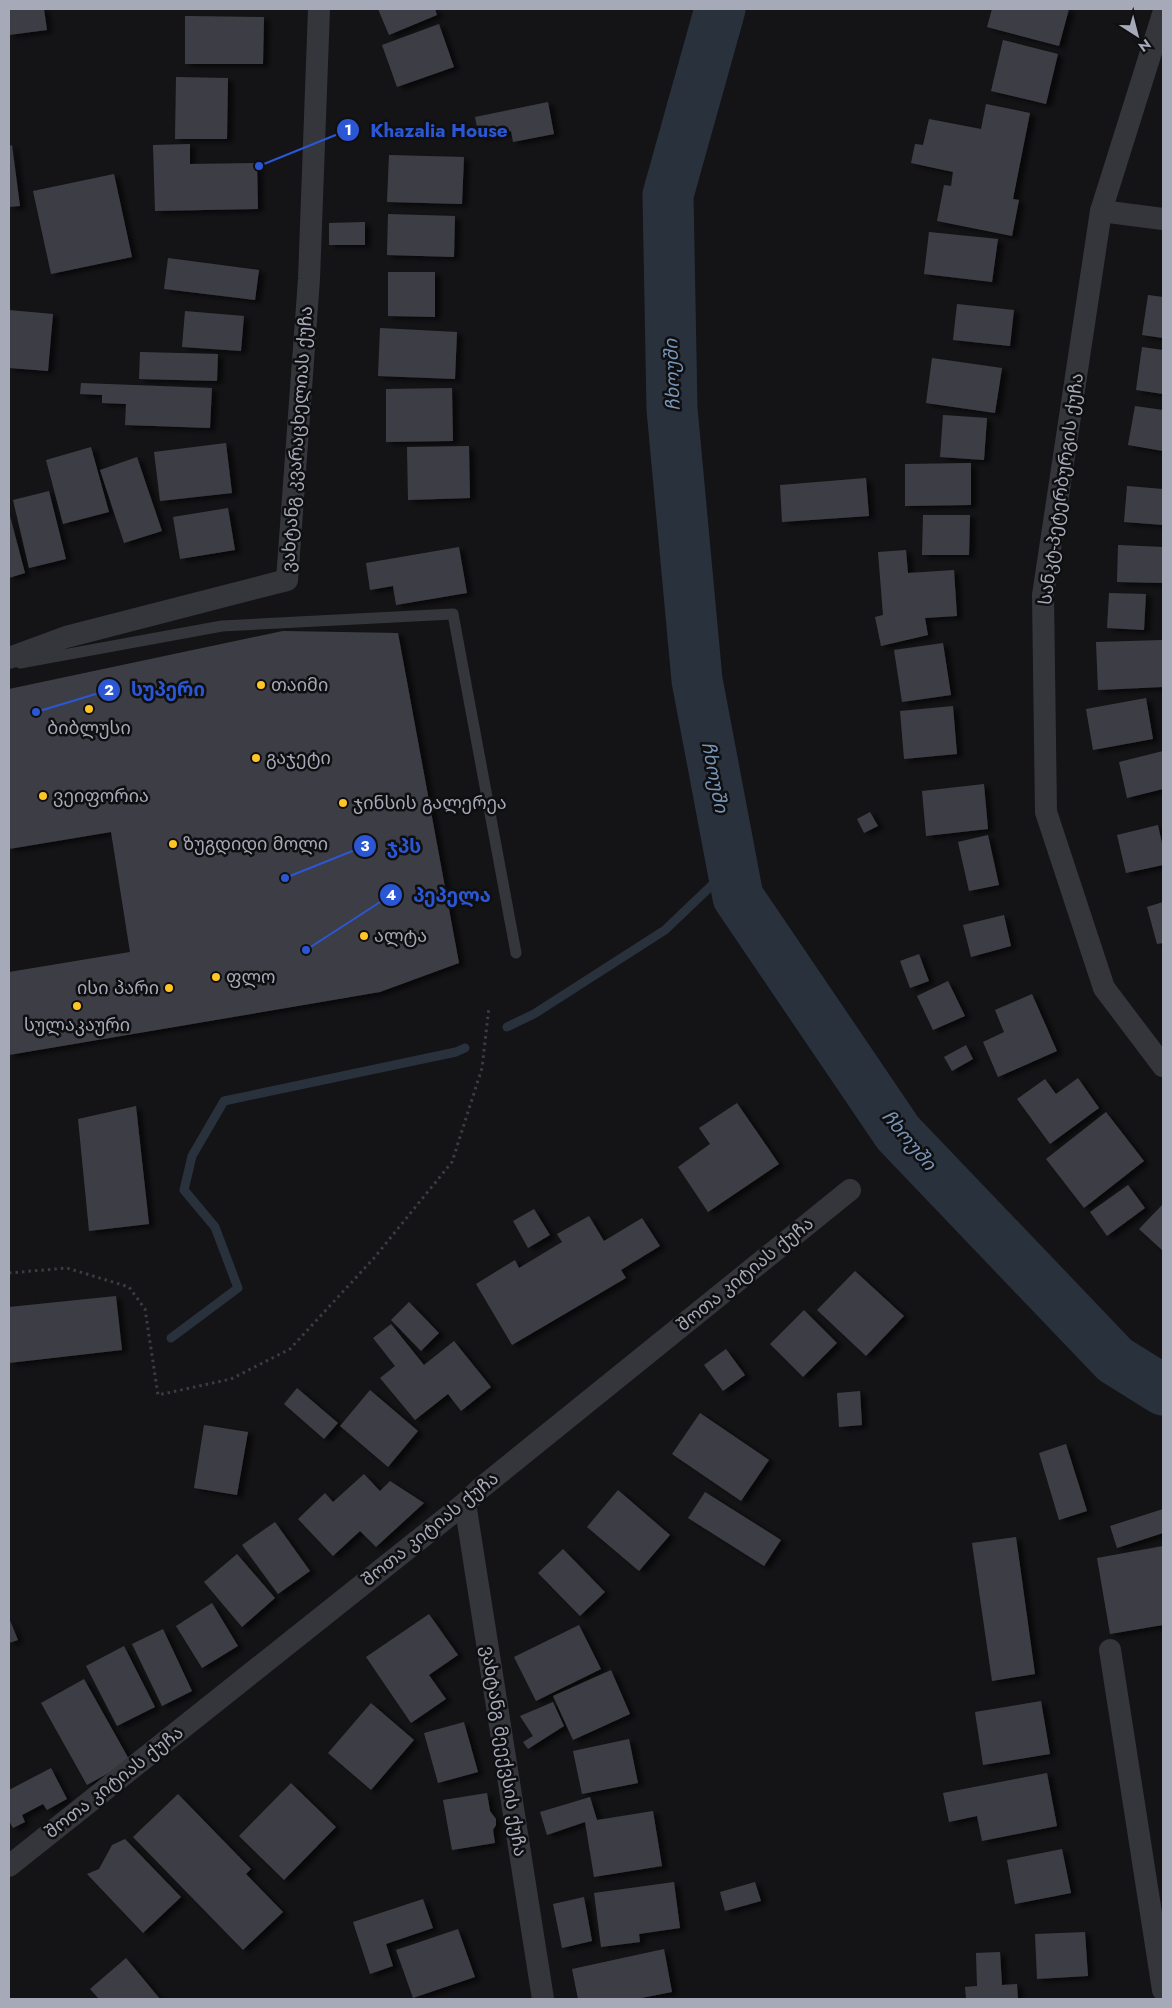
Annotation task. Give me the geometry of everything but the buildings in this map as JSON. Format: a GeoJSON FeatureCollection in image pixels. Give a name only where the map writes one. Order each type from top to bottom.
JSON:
{"type":"FeatureCollection","features":[{"type":"Feature","properties":{"kind":"street","name":"ვახტანგ კვარაცხელიას ქუჩა"},"geometry":{"type":"LineString","coordinates":[[9,658],[66,636],[287,580],[309,279],[319,9]]}},
{"type":"Feature","properties":{"kind":"street","name":"სანკტ-პეტერბურგის ქუჩა"},"geometry":{"type":"LineString","coordinates":[[1163,14],[1101,211],[1043,595],[1046,812],[1104,988],[1163,1066]]}},
{"type":"Feature","properties":{"kind":"street"},"geometry":{"type":"LineString","coordinates":[[1101,211],[1163,219]]}},
{"type":"Feature","properties":{"kind":"street","name":"შოთა კიტიას ქუჩა"},"geometry":{"type":"LineString","coordinates":[[9,1866],[465,1503],[850,1190]]}},
{"type":"Feature","properties":{"kind":"street","name":"ვახტანგ მეექვსის ქუჩა"},"geometry":{"type":"LineString","coordinates":[[465,1503],[543,1999]]}},
{"type":"Feature","properties":{"kind":"street"},"geometry":{"type":"LineString","coordinates":[[1110,1650],[1163,1990]]}},
{"type":"Feature","properties":{"kind":"lane"},"geometry":{"type":"LineString","coordinates":[[9,665],[222,626],[453,614],[516,953]]}},
{"type":"Feature","properties":{"kind":"path"},"geometry":{"type":"LineString","coordinates":[[9,1273],[67,1268],[129,1287],[145,1309],[158,1395],[231,1379],[290,1349],[374,1258],[452,1162],[482,1068],[490,1007]]}},
{"type":"Feature","properties":{"kind":"waterway","name":"ჩხოუში"},"geometry":{"type":"LineString","coordinates":[[720,9],[668,195],[672,409],[697,680],[738,897],[898,1133],[1115,1360],[1163,1390]]}},
{"type":"Feature","properties":{"kind":"waterway"},"geometry":{"type":"LineString","coordinates":[[507,1027],[534,1014],[665,930],[732,866]]}},
{"type":"Feature","properties":{"kind":"waterway"},"geometry":{"type":"LineString","coordinates":[[171,1338],[238,1288],[215,1227],[184,1190],[192,1156],[224,1101],[456,1052],[465,1048]]}},
{"type":"Feature","properties":{"kind":"place","name":"Khazalia House"},"geometry":{"type":"Point","coordinates":[259,166]}},
{"type":"Feature","properties":{"kind":"place","name":"თაიმი"},"geometry":{"type":"Point","coordinates":[261,685]}},
{"type":"Feature","properties":{"kind":"place","name":"ბიბლუსი"},"geometry":{"type":"Point","coordinates":[89,709]}},
{"type":"Feature","properties":{"kind":"place","name":"სუპერი"},"geometry":{"type":"Point","coordinates":[36,712]}},
{"type":"Feature","properties":{"kind":"place","name":"გაჯეტი"},"geometry":{"type":"Point","coordinates":[256,758]}},
{"type":"Feature","properties":{"kind":"place","name":"ვეიფორია"},"geometry":{"type":"Point","coordinates":[43,796]}},
{"type":"Feature","properties":{"kind":"place","name":"ჯინსის გალერეა"},"geometry":{"type":"Point","coordinates":[343,803]}},
{"type":"Feature","properties":{"kind":"place","name":"ზუგდიდი მოლი"},"geometry":{"type":"Point","coordinates":[173,844]}},
{"type":"Feature","properties":{"kind":"place","name":"ჯპს"},"geometry":{"type":"Point","coordinates":[285,878]}},
{"type":"Feature","properties":{"kind":"place","name":"ალტა"},"geometry":{"type":"Point","coordinates":[364,936]}},
{"type":"Feature","properties":{"kind":"place","name":"პეპელა"},"geometry":{"type":"Point","coordinates":[306,950]}},
{"type":"Feature","properties":{"kind":"place","name":"ფლო"},"geometry":{"type":"Point","coordinates":[216,977]}},
{"type":"Feature","properties":{"kind":"place","name":"ისი პარი"},"geometry":{"type":"Point","coordinates":[169,988]}},
{"type":"Feature","properties":{"kind":"place","name":"სულაკაური"},"geometry":{"type":"Point","coordinates":[77,1006]}}]}
